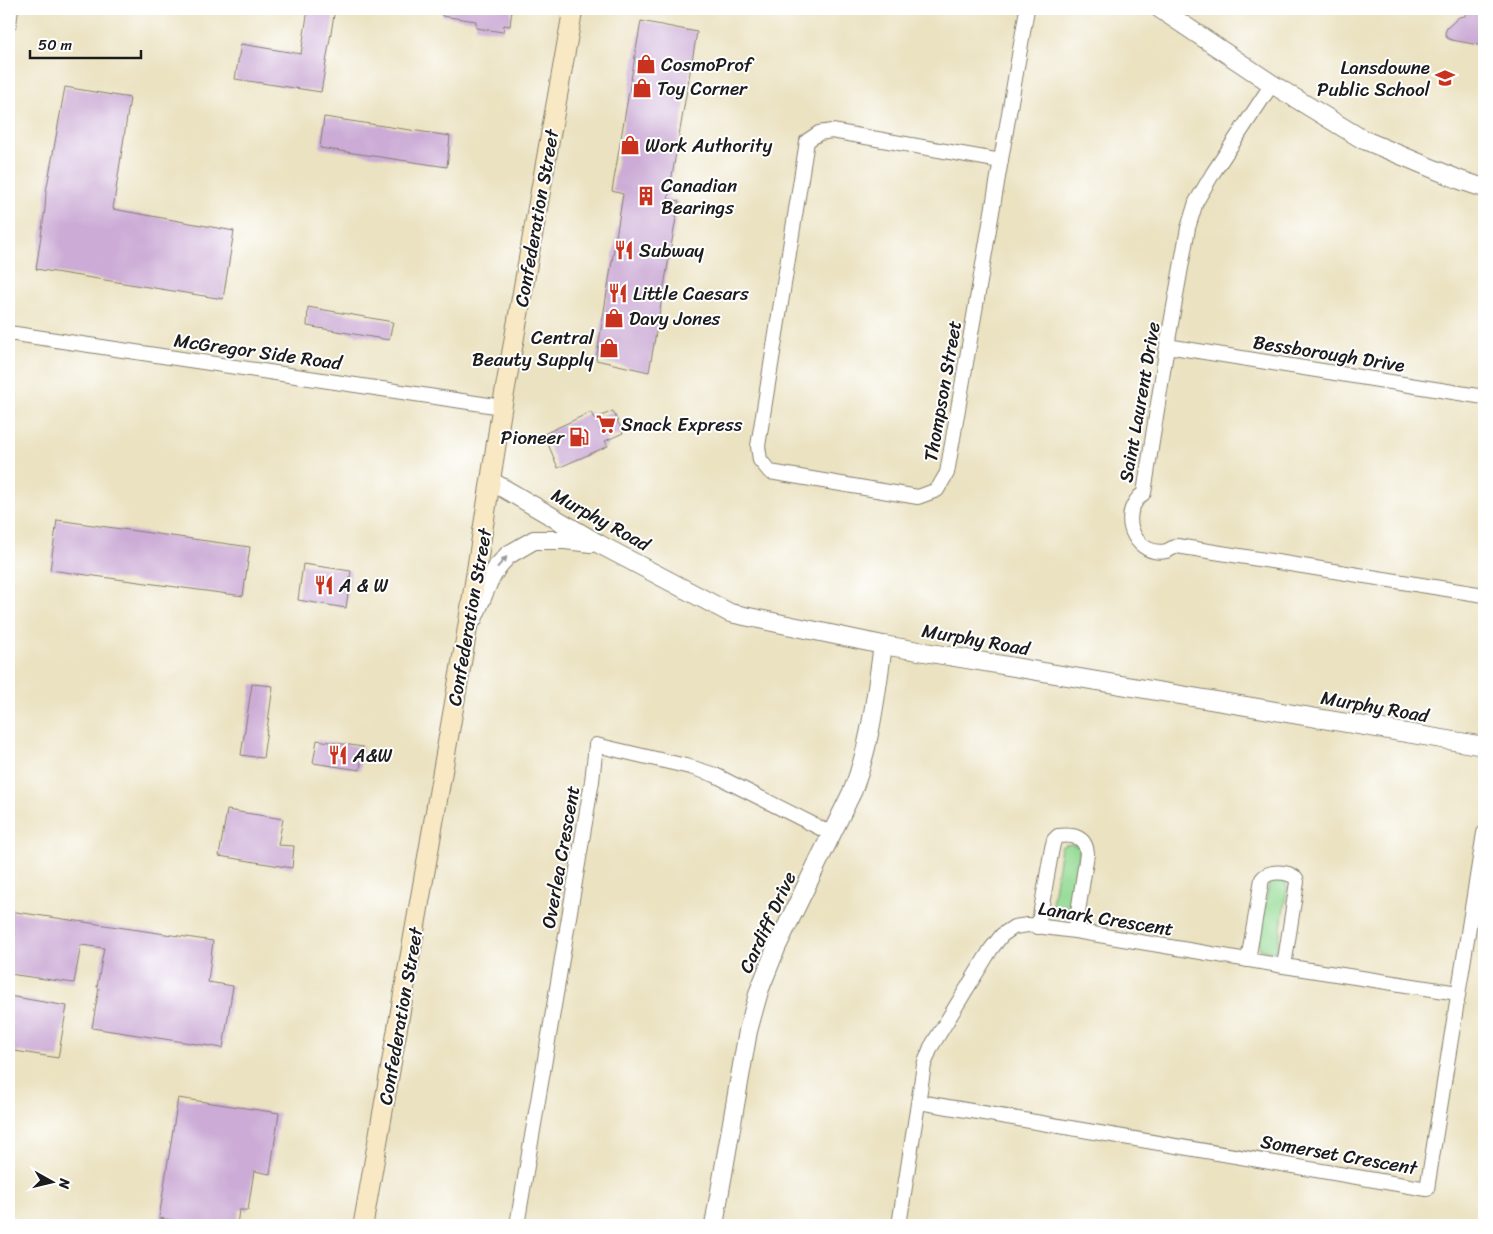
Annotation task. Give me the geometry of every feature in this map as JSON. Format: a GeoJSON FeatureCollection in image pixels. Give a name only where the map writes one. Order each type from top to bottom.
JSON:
{"type":"FeatureCollection","features":[{"type":"Feature","properties":{"kind":"main road","name":"Confederation Street"},"geometry":{"type":"LineString","coordinates":[[363,1225],[466,637],[502,407],[574,9]]}},
{"type":"Feature","properties":{"kind":"street"},"geometry":{"type":"LineString","coordinates":[[9,24],[11,9]]}},
{"type":"Feature","properties":{"kind":"street","name":"Thompson Street"},"geometry":{"type":"LineString","coordinates":[[1001,161],[832,131],[819,134],[806,141],[758,446],[760,460],[770,472],[918,498],[937,490],[947,473],[1001,161],[1027,9]]}},
{"type":"Feature","properties":{"kind":"street"},"geometry":{"type":"LineString","coordinates":[[1160,9],[1272,84],[1362,139],[1460,180],[1484,188]]}},
{"type":"Feature","properties":{"kind":"street","name":"Saint Laurent Drive"},"geometry":{"type":"LineString","coordinates":[[1272,84],[1196,202],[1188,228],[1144,493],[1135,501],[1130,514],[1130,527],[1135,538],[1143,546],[1155,551],[1167,551],[1177,546],[1484,594]]}},
{"type":"Feature","properties":{"kind":"street","name":"McGregor Side Road"},"geometry":{"type":"LineString","coordinates":[[9,333],[502,407]]}},
{"type":"Feature","properties":{"kind":"street","name":"Bessborough Drive"},"geometry":{"type":"LineString","coordinates":[[1167,346],[1484,398]]}},
{"type":"Feature","properties":{"kind":"street","name":"Murphy Road"},"geometry":{"type":"LineString","coordinates":[[491,481],[599,544],[730,613],[884,645],[1484,746]]}},
{"type":"Feature","properties":{"kind":"street"},"geometry":{"type":"LineString","coordinates":[[466,637],[489,581],[498,566],[508,556],[534,540],[566,540],[599,544]]}},
{"type":"Feature","properties":{"kind":"street","name":"Cardiff Drive"},"geometry":{"type":"LineString","coordinates":[[714,1225],[748,1031],[758,991],[777,946],[854,790],[872,726],[884,645]]}},
{"type":"Feature","properties":{"kind":"street","name":"Overlea Crescent"},"geometry":{"type":"LineString","coordinates":[[517,1225],[592,781],[596,745],[690,767],[715,775],[832,834]]}},
{"type":"Feature","properties":{"kind":"street","name":"Somerset Crescent"},"geometry":{"type":"LineString","coordinates":[[919,1102],[1427,1189],[1484,833]]}},
{"type":"Feature","properties":{"kind":"street"},"geometry":{"type":"LineString","coordinates":[[1038,926],[1054,840],[1058,836],[1065,835],[1080,838],[1084,842],[1087,854],[1076,931]]}},
{"type":"Feature","properties":{"kind":"street"},"geometry":{"type":"LineString","coordinates":[[1248,960],[1262,879],[1271,872],[1293,875],[1297,882],[1284,966]]}},
{"type":"Feature","properties":{"kind":"street","name":"Lanark Crescent"},"geometry":{"type":"LineString","coordinates":[[899,1225],[924,1065],[930,1047],[991,949],[1002,935],[1014,927],[1028,925],[1076,931],[1458,993]]}},
{"type":"Feature","properties":{"kind":"green space"},"geometry":{"type":"Polygon","coordinates":[[[1071,844],[1080,848],[1070,912],[1066,916],[1060,917],[1051,910],[1061,847],[1071,844]]]}},
{"type":"Feature","properties":{"kind":"green space"},"geometry":{"type":"Polygon","coordinates":[[[1274,879],[1285,881],[1287,889],[1278,946],[1272,952],[1260,949],[1259,944],[1269,883],[1274,879]]]}},
{"type":"Feature","properties":{"kind":"building"},"geometry":{"type":"Polygon","coordinates":[[[308,9],[335,9],[321,92],[235,79],[241,44],[301,54],[308,9]]]}},
{"type":"Feature","properties":{"kind":"building"},"geometry":{"type":"Polygon","coordinates":[[[442,9],[512,9],[510,26],[504,25],[503,32],[476,28],[476,21],[442,16],[442,9]]]}},
{"type":"Feature","properties":{"kind":"building"},"geometry":{"type":"Polygon","coordinates":[[[1466,9],[1484,9],[1484,46],[1447,38],[1445,33],[1447,28],[1459,17],[1465,16],[1466,9]]]}},
{"type":"Feature","properties":{"kind":"building","name":"Canadian Bearings"},"geometry":{"type":"Polygon","coordinates":[[[641,21],[697,32],[668,199],[679,201],[649,372],[596,360],[623,194],[612,191],[641,21]]]}},
{"type":"Feature","properties":{"kind":"building"},"geometry":{"type":"Polygon","coordinates":[[[65,87],[130,98],[113,209],[234,231],[223,299],[36,269],[46,192],[65,87]]]}},
{"type":"Feature","properties":{"kind":"building"},"geometry":{"type":"Polygon","coordinates":[[[324,117],[450,136],[447,167],[320,148],[324,117]]]}},
{"type":"Feature","properties":{"kind":"building"},"geometry":{"type":"Polygon","coordinates":[[[308,307],[393,322],[389,340],[307,326],[308,307]]]}},
{"type":"Feature","properties":{"kind":"building","name":"Pioneer"},"geometry":{"type":"Polygon","coordinates":[[[613,411],[623,433],[605,441],[608,446],[558,468],[544,434],[591,412],[594,419],[613,411]]]}},
{"type":"Feature","properties":{"kind":"building"},"geometry":{"type":"Polygon","coordinates":[[[57,520],[250,547],[243,596],[50,570],[57,520]]]}},
{"type":"Feature","properties":{"kind":"building","name":"A & W"},"geometry":{"type":"Polygon","coordinates":[[[303,564],[351,571],[346,608],[298,600],[303,564]]]}},
{"type":"Feature","properties":{"kind":"building"},"geometry":{"type":"Polygon","coordinates":[[[252,684],[273,686],[263,758],[241,755],[252,684]]]}},
{"type":"Feature","properties":{"kind":"building","name":"A&W"},"geometry":{"type":"Polygon","coordinates":[[[317,740],[363,747],[360,770],[313,763],[317,740]]]}},
{"type":"Feature","properties":{"kind":"building"},"geometry":{"type":"Polygon","coordinates":[[[227,810],[283,819],[278,845],[294,846],[292,868],[219,856],[227,810]]]}},
{"type":"Feature","properties":{"kind":"building"},"geometry":{"type":"Polygon","coordinates":[[[9,911],[213,941],[208,982],[233,986],[223,1048],[92,1028],[104,948],[81,945],[74,983],[9,974],[9,911]]]}},
{"type":"Feature","properties":{"kind":"building"},"geometry":{"type":"Polygon","coordinates":[[[9,996],[67,1006],[58,1058],[9,1050],[9,996]]]}},
{"type":"Feature","properties":{"kind":"building"},"geometry":{"type":"Polygon","coordinates":[[[178,1098],[279,1113],[270,1174],[254,1171],[248,1210],[239,1210],[237,1225],[203,1225],[159,1218],[178,1098]]]}},
{"type":"Feature","properties":{"kind":"place","name":"CosmoProf"},"geometry":{"type":"Point","coordinates":[646,64]}},
{"type":"Feature","properties":{"kind":"place","name":"Lansdowne Public School"},"geometry":{"type":"Point","coordinates":[1445,78]}},
{"type":"Feature","properties":{"kind":"place","name":"Toy Corner"},"geometry":{"type":"Point","coordinates":[642,88]}},
{"type":"Feature","properties":{"kind":"place","name":"Work Authority"},"geometry":{"type":"Point","coordinates":[630,145]}},
{"type":"Feature","properties":{"kind":"place","name":"Canadian Bearings"},"geometry":{"type":"Point","coordinates":[646,196]}},
{"type":"Feature","properties":{"kind":"place","name":"Subway"},"geometry":{"type":"Point","coordinates":[624,250]}},
{"type":"Feature","properties":{"kind":"place","name":"Little Caesars"},"geometry":{"type":"Point","coordinates":[618,293]}},
{"type":"Feature","properties":{"kind":"place","name":"Davy Jones"},"geometry":{"type":"Point","coordinates":[614,318]}},
{"type":"Feature","properties":{"kind":"place","name":"Central Beauty Supply"},"geometry":{"type":"Point","coordinates":[609,348]}},
{"type":"Feature","properties":{"kind":"place","name":"Snack Express"},"geometry":{"type":"Point","coordinates":[606,424]}},
{"type":"Feature","properties":{"kind":"place","name":"Pioneer"},"geometry":{"type":"Point","coordinates":[579,437]}},
{"type":"Feature","properties":{"kind":"place","name":"A & W"},"geometry":{"type":"Point","coordinates":[324,585]}},
{"type":"Feature","properties":{"kind":"place","name":"A&W"},"geometry":{"type":"Point","coordinates":[338,755]}}]}
